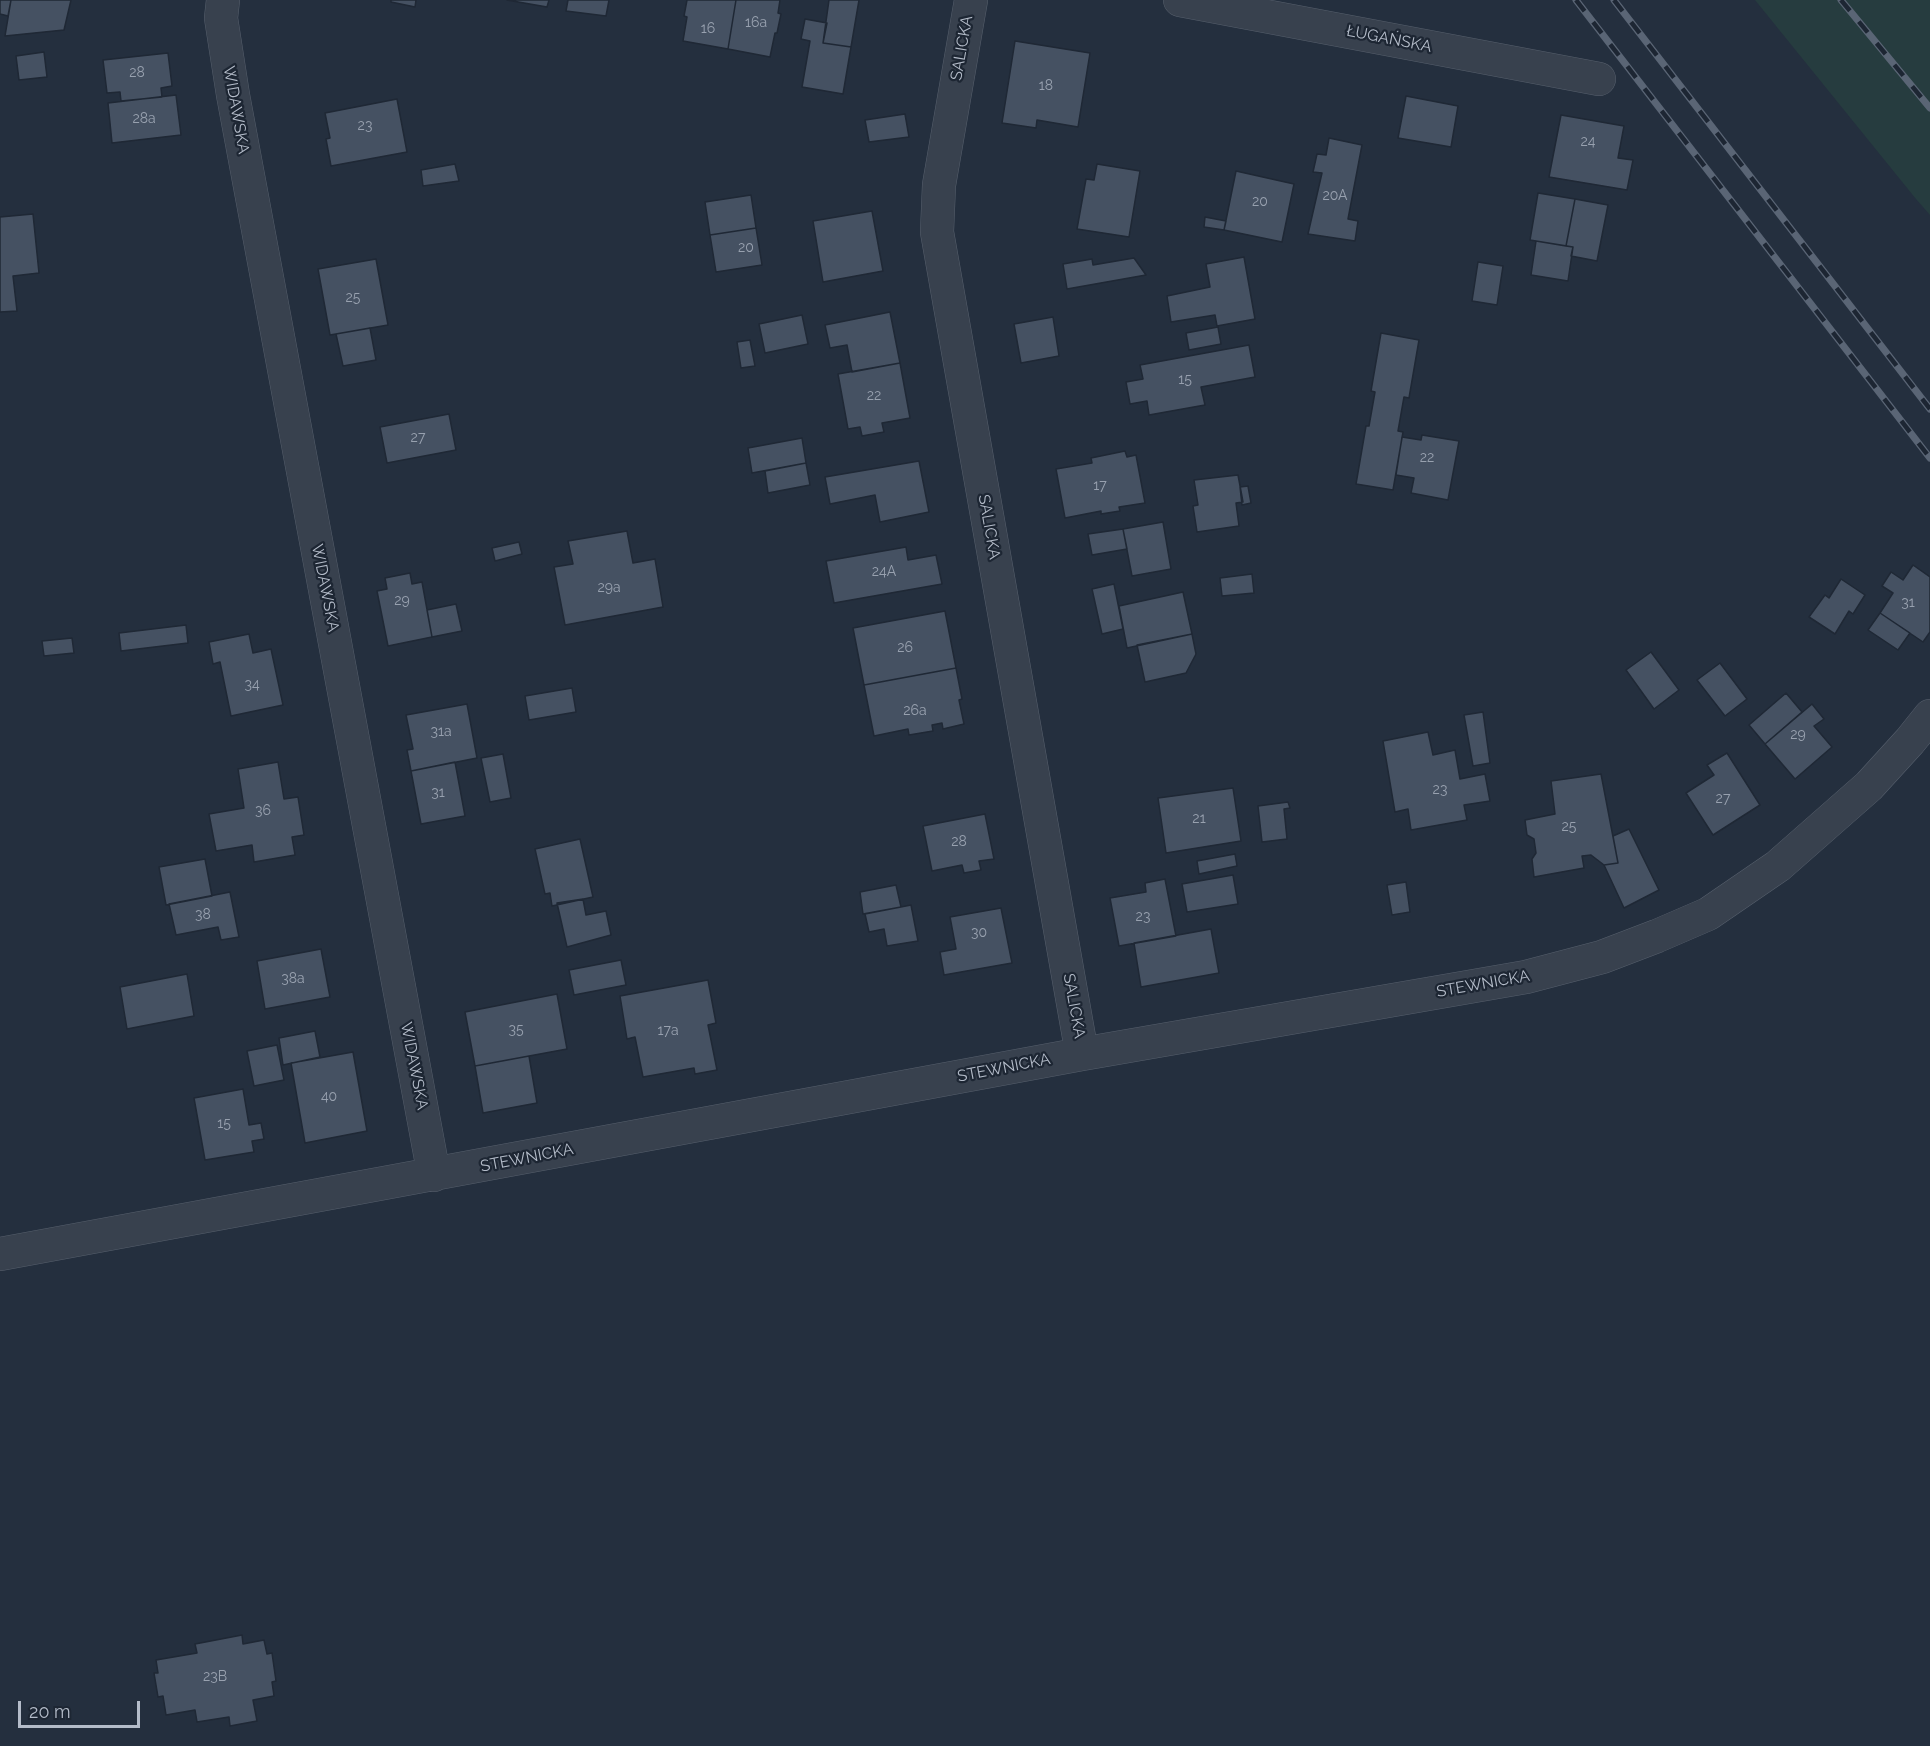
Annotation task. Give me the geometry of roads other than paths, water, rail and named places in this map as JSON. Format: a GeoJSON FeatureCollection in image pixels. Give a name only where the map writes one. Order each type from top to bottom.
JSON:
{"type":"FeatureCollection","features":[{"type":"Feature","properties":{"kind":"street","name":"WIDAWSKA"},"geometry":{"type":"LineString","coordinates":[[223,0],[221,18],[233,95],[434,1175]]}},
{"type":"Feature","properties":{"kind":"street","name":"SALICKA"},"geometry":{"type":"LineString","coordinates":[[971,0],[939,185],[937,232],[1082,1054]]}},
{"type":"Feature","properties":{"kind":"street","name":"ŁUGAŃSKA"},"geometry":{"type":"LineString","coordinates":[[1180,0],[1599,79]]}},
{"type":"Feature","properties":{"kind":"street","name":"STEWNICKA"},"geometry":{"type":"LineString","coordinates":[[0,1254],[1082,1054],[1526,977],[1602,957],[1708,914],[1778,866],[1869,786],[1930,716]]}},
{"type":"Feature","properties":{"kind":"railway"},"geometry":{"type":"LineString","coordinates":[[1576,0],[1930,458]]}},
{"type":"Feature","properties":{"kind":"railway"},"geometry":{"type":"LineString","coordinates":[[1614,0],[1930,409]]}},
{"type":"Feature","properties":{"kind":"railway"},"geometry":{"type":"LineString","coordinates":[[1841,0],[1930,108]]}}]}
